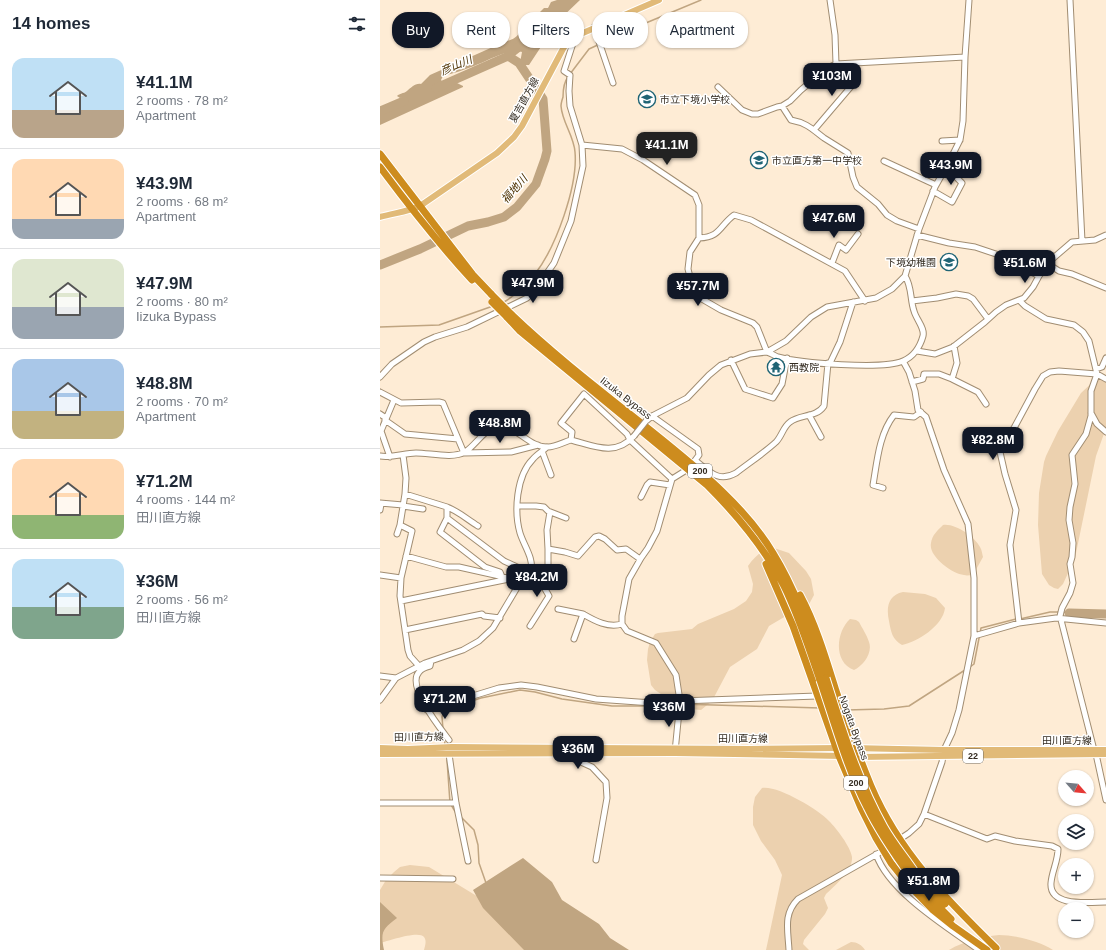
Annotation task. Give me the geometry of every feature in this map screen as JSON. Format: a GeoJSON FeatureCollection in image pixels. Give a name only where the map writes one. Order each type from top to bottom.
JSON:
{"type":"FeatureCollection","features":[{"type":"Feature","properties":{"kind":"highway","name":"200"},"geometry":{"type":"LineString","coordinates":[[380,154],[420,206],[426,220],[450,251],[508,315],[520,331],[537,346],[692,464],[745,516],[773,553],[794,592],[803,614],[823,679]]}},
{"type":"Feature","properties":{"kind":"highway","name":"200"},"geometry":{"type":"LineString","coordinates":[[380,167],[412,210],[426,220]]}},
{"type":"Feature","properties":{"kind":"highway","name":"200"},"geometry":{"type":"LineString","coordinates":[[692,464],[707,485],[730,508],[750,532],[760,547],[791,601],[823,679]]}},
{"type":"Feature","properties":{"kind":"highway"},"geometry":{"type":"LineString","coordinates":[[760,547],[793,626],[839,756],[861,808],[876,838],[891,862],[908,884],[933,910],[988,950]]}},
{"type":"Feature","properties":{"kind":"highway"},"geometry":{"type":"LineString","coordinates":[[773,553],[788,572],[811,619],[860,758],[881,807],[895,832],[922,871],[950,903],[997,949]]}},
{"type":"Feature","properties":{"kind":"highway","name":"Nogata Bypass"},"geometry":{"type":"LineString","coordinates":[[823,679],[841,742],[866,806],[889,847],[970,929],[997,949]]}},
{"type":"Feature","properties":{"kind":"highway","name":"Nogata Bypass"},"geometry":{"type":"LineString","coordinates":[[914,874],[937,905],[988,950]]}},
{"type":"Feature","properties":{"kind":"main road","name":"夏吉直方線"},"geometry":{"type":"LineString","coordinates":[[630,12],[659,0]]}},
{"type":"Feature","properties":{"kind":"main road","name":"夏吉直方線"},"geometry":{"type":"LineString","coordinates":[[380,217],[412,210],[420,206],[497,153],[514,137],[528,115],[563,48]]}},
{"type":"Feature","properties":{"kind":"main road","name":"田川直方線"},"geometry":{"type":"LineString","coordinates":[[380,748],[408,749],[448,747],[676,751],[839,756],[860,758],[944,753],[1095,752],[1106,750]]}},
{"type":"Feature","properties":{"kind":"main road","name":"田川直方線"},"geometry":{"type":"LineString","coordinates":[[380,754],[562,754],[837,748],[944,753]]}},
{"type":"Feature","properties":{"kind":"main road","name":"田川直方線"},"geometry":{"type":"LineString","coordinates":[[1095,752],[1106,754]]}},
{"type":"Feature","properties":{"kind":"street"},"geometry":{"type":"LineString","coordinates":[[814,130],[854,83],[852,78],[836,64],[835,35],[830,0]]}},
{"type":"Feature","properties":{"kind":"street"},"geometry":{"type":"LineString","coordinates":[[380,700],[396,678],[419,666],[463,650],[479,640],[493,628],[521,581],[530,572],[532,562],[520,533],[518,494],[521,481],[529,463],[533,458],[547,447],[571,440],[605,449],[618,448],[630,440],[652,416],[687,398],[708,375],[721,365],[750,354],[767,352],[786,341],[811,316],[827,307],[876,298],[892,289],[905,276],[919,229],[936,186],[960,140],[963,121],[969,0]]}},
{"type":"Feature","properties":{"kind":"street"},"geometry":{"type":"LineString","coordinates":[[1070,0],[1082,241]]}},
{"type":"Feature","properties":{"kind":"street"},"geometry":{"type":"LineString","coordinates":[[380,377],[392,364],[424,342],[467,327],[527,298],[538,286],[554,263],[571,221],[583,166],[582,145],[570,106],[570,75],[564,71],[572,48]]}},
{"type":"Feature","properties":{"kind":"street"},"geometry":{"type":"LineString","coordinates":[[601,48],[613,83]]}},
{"type":"Feature","properties":{"kind":"street"},"geometry":{"type":"LineString","coordinates":[[718,87],[742,110],[752,114],[758,114],[782,106],[790,101],[800,90],[826,69],[836,64],[965,58]]}},
{"type":"Feature","properties":{"kind":"street"},"geometry":{"type":"LineString","coordinates":[[782,106],[791,120],[801,122],[848,153],[857,187],[878,204],[887,215],[897,221],[919,229]]}},
{"type":"Feature","properties":{"kind":"street"},"geometry":{"type":"LineString","coordinates":[[942,141],[960,140]]}},
{"type":"Feature","properties":{"kind":"street"},"geometry":{"type":"LineString","coordinates":[[582,145],[622,149],[643,160],[695,195],[699,205],[699,238],[690,252],[688,269],[690,281],[695,292],[702,299],[721,310],[753,323],[757,327],[767,352],[787,358],[829,363],[865,365],[890,364],[903,361],[917,351],[923,335],[923,329],[914,311],[908,281],[905,276]]}},
{"type":"Feature","properties":{"kind":"street"},"geometry":{"type":"LineString","coordinates":[[884,161],[936,186]]}},
{"type":"Feature","properties":{"kind":"street"},"geometry":{"type":"LineString","coordinates":[[934,191],[952,202],[962,183],[946,167]]}},
{"type":"Feature","properties":{"kind":"street"},"geometry":{"type":"LineString","coordinates":[[699,238],[709,237],[715,234],[734,215],[751,220],[845,270],[865,301]]}},
{"type":"Feature","properties":{"kind":"street"},"geometry":{"type":"LineString","coordinates":[[832,263],[839,245],[846,250],[858,234]]}},
{"type":"Feature","properties":{"kind":"street"},"geometry":{"type":"LineString","coordinates":[[917,235],[949,243],[975,247],[996,254],[1039,276]]}},
{"type":"Feature","properties":{"kind":"street"},"geometry":{"type":"LineString","coordinates":[[917,351],[934,354],[954,346],[1006,305],[1020,301],[1024,298],[1048,264],[1059,252],[1072,242],[1095,240],[1106,235]]}},
{"type":"Feature","properties":{"kind":"street"},"geometry":{"type":"LineString","coordinates":[[1048,264],[1059,271],[1072,274],[1106,288]]}},
{"type":"Feature","properties":{"kind":"street"},"geometry":{"type":"LineString","coordinates":[[912,301],[956,294],[968,296],[974,299],[988,318]]}},
{"type":"Feature","properties":{"kind":"street"},"geometry":{"type":"LineString","coordinates":[[1020,301],[1025,306],[1046,319],[1074,325],[1083,332],[1089,341],[1096,372],[1091,391],[1091,413],[1086,434],[1072,455],[1076,484],[1070,507],[1069,520],[1073,543],[1070,564],[1073,582],[1060,616],[1062,619],[1106,800]]}},
{"type":"Feature","properties":{"kind":"street"},"geometry":{"type":"LineString","coordinates":[[692,464],[715,476],[730,476],[776,442],[790,421],[819,411],[824,406],[829,363],[840,342],[853,302]]}},
{"type":"Feature","properties":{"kind":"street"},"geometry":{"type":"LineString","coordinates":[[952,379],[957,363],[954,346]]}},
{"type":"Feature","properties":{"kind":"street"},"geometry":{"type":"LineString","coordinates":[[731,360],[745,389],[773,398],[782,384],[787,358]]}},
{"type":"Feature","properties":{"kind":"street"},"geometry":{"type":"LineString","coordinates":[[1096,372],[1102,367],[1106,358]]}},
{"type":"Feature","properties":{"kind":"street"},"geometry":{"type":"LineString","coordinates":[[903,361],[909,372],[915,391],[918,410],[926,417],[944,470],[968,524],[974,578],[974,636],[952,733],[924,814],[919,824],[903,837]]}},
{"type":"Feature","properties":{"kind":"street"},"geometry":{"type":"LineString","coordinates":[[1019,623],[1010,545],[1016,510],[1000,452],[1002,442],[1014,428],[1043,376],[1050,372],[1059,370],[1096,372],[1106,379]]}},
{"type":"Feature","properties":{"kind":"street"},"geometry":{"type":"LineString","coordinates":[[912,382],[924,379],[924,374],[939,374],[978,392],[986,404]]}},
{"type":"Feature","properties":{"kind":"street"},"geometry":{"type":"LineString","coordinates":[[380,392],[401,403],[443,403],[464,453]]}},
{"type":"Feature","properties":{"kind":"street"},"geometry":{"type":"LineString","coordinates":[[571,440],[572,432],[560,422],[584,394],[672,479]]}},
{"type":"Feature","properties":{"kind":"street"},"geometry":{"type":"LineString","coordinates":[[390,457],[381,431],[394,400]]}},
{"type":"Feature","properties":{"kind":"street"},"geometry":{"type":"LineString","coordinates":[[883,488],[873,485],[879,448],[891,419],[894,415],[914,417],[921,412]]}},
{"type":"Feature","properties":{"kind":"street"},"geometry":{"type":"LineString","coordinates":[[1091,413],[1098,424],[1106,432]]}},
{"type":"Feature","properties":{"kind":"street"},"geometry":{"type":"LineString","coordinates":[[380,414],[405,434],[458,439]]}},
{"type":"Feature","properties":{"kind":"street"},"geometry":{"type":"LineString","coordinates":[[809,415],[821,437]]}},
{"type":"Feature","properties":{"kind":"street"},"geometry":{"type":"LineString","coordinates":[[652,416],[698,449],[699,455],[692,464],[672,479],[657,531],[640,559],[628,584],[622,624],[627,631],[656,643],[676,675],[680,703],[676,751]]}},
{"type":"Feature","properties":{"kind":"street"},"geometry":{"type":"LineString","coordinates":[[464,453],[475,445],[490,428],[498,426],[505,427],[533,444],[547,447]]}},
{"type":"Feature","properties":{"kind":"street"},"geometry":{"type":"LineString","coordinates":[[380,456],[390,457],[415,453],[454,455],[464,453],[511,452],[538,445]]}},
{"type":"Feature","properties":{"kind":"street"},"geometry":{"type":"LineString","coordinates":[[542,452],[551,475]]}},
{"type":"Feature","properties":{"kind":"street"},"geometry":{"type":"LineString","coordinates":[[397,534],[405,494],[406,478],[403,455]]}},
{"type":"Feature","properties":{"kind":"street"},"geometry":{"type":"LineString","coordinates":[[642,497],[647,485],[650,482],[670,485]]}},
{"type":"Feature","properties":{"kind":"street"},"geometry":{"type":"LineString","coordinates":[[405,494],[456,510],[467,520],[478,526]]}},
{"type":"Feature","properties":{"kind":"street"},"geometry":{"type":"LineString","coordinates":[[380,510],[381,503],[423,509]]}},
{"type":"Feature","properties":{"kind":"street"},"geometry":{"type":"LineString","coordinates":[[518,506],[544,507],[550,512],[566,518]]}},
{"type":"Feature","properties":{"kind":"street"},"geometry":{"type":"LineString","coordinates":[[447,507],[447,518],[440,532],[486,567],[500,572],[502,577]]}},
{"type":"Feature","properties":{"kind":"street"},"geometry":{"type":"LineString","coordinates":[[530,626],[549,596],[546,589],[548,573],[547,530],[550,512]]}},
{"type":"Feature","properties":{"kind":"street"},"geometry":{"type":"LineString","coordinates":[[447,518],[504,561],[530,572],[548,573]]}},
{"type":"Feature","properties":{"kind":"street"},"geometry":{"type":"LineString","coordinates":[[400,525],[412,531],[401,578],[401,601],[408,650],[410,656],[419,666]]}},
{"type":"Feature","properties":{"kind":"street"},"geometry":{"type":"LineString","coordinates":[[548,549],[578,556],[595,537],[599,536],[617,550],[626,549],[640,559]]}},
{"type":"Feature","properties":{"kind":"street"},"geometry":{"type":"LineString","coordinates":[[406,556],[446,567],[460,567],[521,581]]}},
{"type":"Feature","properties":{"kind":"street"},"geometry":{"type":"LineString","coordinates":[[380,575],[401,578]]}},
{"type":"Feature","properties":{"kind":"street"},"geometry":{"type":"LineString","coordinates":[[401,601],[512,579]]}},
{"type":"Feature","properties":{"kind":"street"},"geometry":{"type":"LineString","coordinates":[[558,609],[583,614],[605,625],[615,626],[622,624]]}},
{"type":"Feature","properties":{"kind":"street"},"geometry":{"type":"LineString","coordinates":[[405,630],[482,614],[484,616],[500,618]]}},
{"type":"Feature","properties":{"kind":"street"},"geometry":{"type":"LineString","coordinates":[[574,639],[583,614]]}},
{"type":"Feature","properties":{"kind":"street"},"geometry":{"type":"LineString","coordinates":[[974,636],[1019,623],[1056,618],[1106,623]]}},
{"type":"Feature","properties":{"kind":"street"},"geometry":{"type":"LineString","coordinates":[[431,661],[430,666],[419,671],[417,675],[417,692],[427,710],[449,740]]}},
{"type":"Feature","properties":{"kind":"street"},"geometry":{"type":"LineString","coordinates":[[380,676],[396,678]]}},
{"type":"Feature","properties":{"kind":"street"},"geometry":{"type":"LineString","coordinates":[[427,710],[499,688],[521,685],[596,699],[680,703],[817,696]]}},
{"type":"Feature","properties":{"kind":"street"},"geometry":{"type":"LineString","coordinates":[[448,747],[456,803],[468,861]]}},
{"type":"Feature","properties":{"kind":"street"},"geometry":{"type":"LineString","coordinates":[[562,754],[592,767],[606,782],[607,798],[596,860]]}},
{"type":"Feature","properties":{"kind":"street"},"geometry":{"type":"LineString","coordinates":[[380,803],[456,803]]}},
{"type":"Feature","properties":{"kind":"street"},"geometry":{"type":"LineString","coordinates":[[924,814],[987,839],[995,836],[1015,841],[1052,846],[1058,849],[1058,856],[1051,883],[1051,888],[1056,896],[1065,901],[1072,902],[1106,902]]}},
{"type":"Feature","properties":{"kind":"street"},"geometry":{"type":"LineString","coordinates":[[789,950],[788,921],[789,911],[792,905],[798,899],[877,854],[886,874],[902,891],[942,924],[979,950]]}},
{"type":"Feature","properties":{"kind":"street"},"geometry":{"type":"LineString","coordinates":[[380,878],[453,879]]}},
{"type":"Feature","properties":{"kind":"shaded area"},"geometry":{"type":"Polygon","coordinates":[[[1106,375],[1106,428],[1096,456],[1075,558],[1063,584],[1058,589],[1049,585],[1042,574],[1038,525],[1039,493],[1044,462],[1058,431],[1081,393],[1096,379],[1106,375]]]}},
{"type":"Feature","properties":{"kind":"shaded area"},"geometry":{"type":"Polygon","coordinates":[[[943,525],[959,528],[974,539],[980,547],[983,557],[973,575],[959,574],[947,568],[933,553],[931,548],[932,540],[943,525]]]}},
{"type":"Feature","properties":{"kind":"shaded area"},"geometry":{"type":"Polygon","coordinates":[[[771,547],[789,553],[806,571],[811,579],[814,595],[807,608],[793,615],[786,616],[769,626],[757,649],[730,667],[712,701],[701,710],[690,709],[676,704],[655,690],[651,685],[647,660],[650,642],[655,634],[692,629],[698,624],[734,609],[746,601],[752,592],[753,584],[748,566],[764,550],[771,547]]]}},
{"type":"Feature","properties":{"kind":"shaded area"},"geometry":{"type":"Polygon","coordinates":[[[903,592],[925,594],[936,598],[945,608],[940,621],[934,627],[922,637],[902,645],[892,635],[888,616],[888,607],[894,596],[903,592]]]}},
{"type":"Feature","properties":{"kind":"shaded area"},"geometry":{"type":"Polygon","coordinates":[[[850,619],[859,622],[870,646],[870,650],[864,662],[854,670],[847,666],[843,660],[840,654],[839,646],[842,631],[850,619]]]}},
{"type":"Feature","properties":{"kind":"shaded area"},"geometry":{"type":"Polygon","coordinates":[[[762,788],[769,788],[787,794],[816,810],[836,828],[851,853],[852,862],[847,872],[824,898],[828,908],[825,914],[804,940],[803,944],[809,950],[766,950],[782,875],[775,860],[761,841],[753,825],[753,807],[755,797],[762,788]]]}},
{"type":"Feature","properties":{"kind":"shaded area"},"geometry":{"type":"Polygon","coordinates":[[[410,865],[429,867],[480,898],[535,950],[424,950],[426,944],[425,939],[421,935],[410,935],[380,943],[380,890],[386,880],[400,867],[410,865]]]}},
{"type":"Feature","properties":{"kind":"shaded area"},"geometry":{"type":"Polygon","coordinates":[[[999,935],[1027,939],[1053,950],[949,950],[973,940],[999,935]]]}},
{"type":"Feature","properties":{"kind":"shaded area"},"geometry":{"type":"Polygon","coordinates":[[[851,942],[859,944],[865,950],[836,950],[851,942]]]}},
{"type":"Feature","properties":{"kind":"water"},"geometry":{"type":"Polygon","coordinates":[[[557,0],[580,0],[567,12],[540,12],[544,8],[548,8],[551,2],[557,0]]]}},
{"type":"Feature","properties":{"kind":"water"},"geometry":{"type":"Polygon","coordinates":[[[518,35],[518,48],[540,48],[529,65],[521,65],[522,52],[517,51],[505,53],[466,69],[443,76],[441,80],[444,84],[455,82],[463,87],[380,125],[380,112],[406,99],[406,97],[400,98],[397,96],[398,95],[406,92],[415,85],[421,84],[430,75],[491,48],[510,48],[510,40],[518,35]]]}},
{"type":"Feature","properties":{"kind":"water"},"geometry":{"type":"Polygon","coordinates":[[[523,858],[552,882],[562,900],[599,924],[610,938],[629,950],[524,950],[483,908],[473,890],[523,858]]]}},
{"type":"Feature","properties":{"kind":"water"},"geometry":{"type":"Polygon","coordinates":[[[380,902],[397,918],[388,925],[384,931],[382,939],[384,950],[380,950],[380,902]]]}},
{"type":"Feature","properties":{"kind":"waterway"},"geometry":{"type":"LineString","coordinates":[[570,74],[589,49],[701,0]]}},
{"type":"Feature","properties":{"kind":"waterway","name":"彦山川"},"geometry":{"type":"LineString","coordinates":[[436,88],[506,57],[518,48]]}},
{"type":"Feature","properties":{"kind":"waterway","name":"福地川"},"geometry":{"type":"LineString","coordinates":[[380,265],[420,249],[468,226],[504,217],[517,207],[536,184],[547,151],[543,99],[519,63],[508,56]]}},
{"type":"Feature","properties":{"kind":"waterway"},"geometry":{"type":"LineString","coordinates":[[504,302],[513,296],[535,274],[551,248],[564,216],[573,182],[575,166],[573,140],[563,118],[561,106],[564,86],[568,77]]}},
{"type":"Feature","properties":{"kind":"waterway","name":"彦山川"},"geometry":{"type":"LineString","coordinates":[[380,111],[404,101]]}},
{"type":"Feature","properties":{"kind":"waterway"},"geometry":{"type":"LineString","coordinates":[[380,327],[439,325],[493,306]]}},
{"type":"Feature","properties":{"kind":"waterway"},"geometry":{"type":"LineString","coordinates":[[1020,619],[1050,612],[1060,612]]}},
{"type":"Feature","properties":{"kind":"waterway"},"geometry":{"type":"LineString","coordinates":[[1063,612],[1069,613]]}},
{"type":"Feature","properties":{"kind":"waterway"},"geometry":{"type":"LineString","coordinates":[[1069,613],[1106,614]]}},
{"type":"Feature","properties":{"kind":"waterway"},"geometry":{"type":"LineString","coordinates":[[970,667],[974,664],[981,628],[1016,619]]}},
{"type":"Feature","properties":{"kind":"waterway"},"geometry":{"type":"LineString","coordinates":[[846,710],[884,709],[909,706],[965,670]]}},
{"type":"Feature","properties":{"kind":"waterway"},"geometry":{"type":"LineString","coordinates":[[443,729],[442,717],[444,710],[481,698],[520,690],[562,699],[612,706],[665,706]]}},
{"type":"Feature","properties":{"kind":"waterway"},"geometry":{"type":"LineString","coordinates":[[680,704],[820,708]]}},
{"type":"Feature","properties":{"kind":"waterway"},"geometry":{"type":"LineString","coordinates":[[444,736],[445,745]]}},
{"type":"Feature","properties":{"kind":"waterway"},"geometry":{"type":"LineString","coordinates":[[447,760],[450,803],[456,813]]}},
{"type":"Feature","properties":{"kind":"waterway"},"geometry":{"type":"LineString","coordinates":[[460,816],[474,830],[478,845],[479,863],[486,883]]}},
{"type":"Feature","properties":{"kind":"place","name":"市立下境小学校"},"geometry":{"type":"Point","coordinates":[647,99]}},
{"type":"Feature","properties":{"kind":"place","name":"市立直方第一中学校"},"geometry":{"type":"Point","coordinates":[759,160]}},
{"type":"Feature","properties":{"kind":"place","name":"下境幼稚園"},"geometry":{"type":"Point","coordinates":[949,262]}},
{"type":"Feature","properties":{"kind":"place","name":"西教院"},"geometry":{"type":"Point","coordinates":[776,367]}}]}
